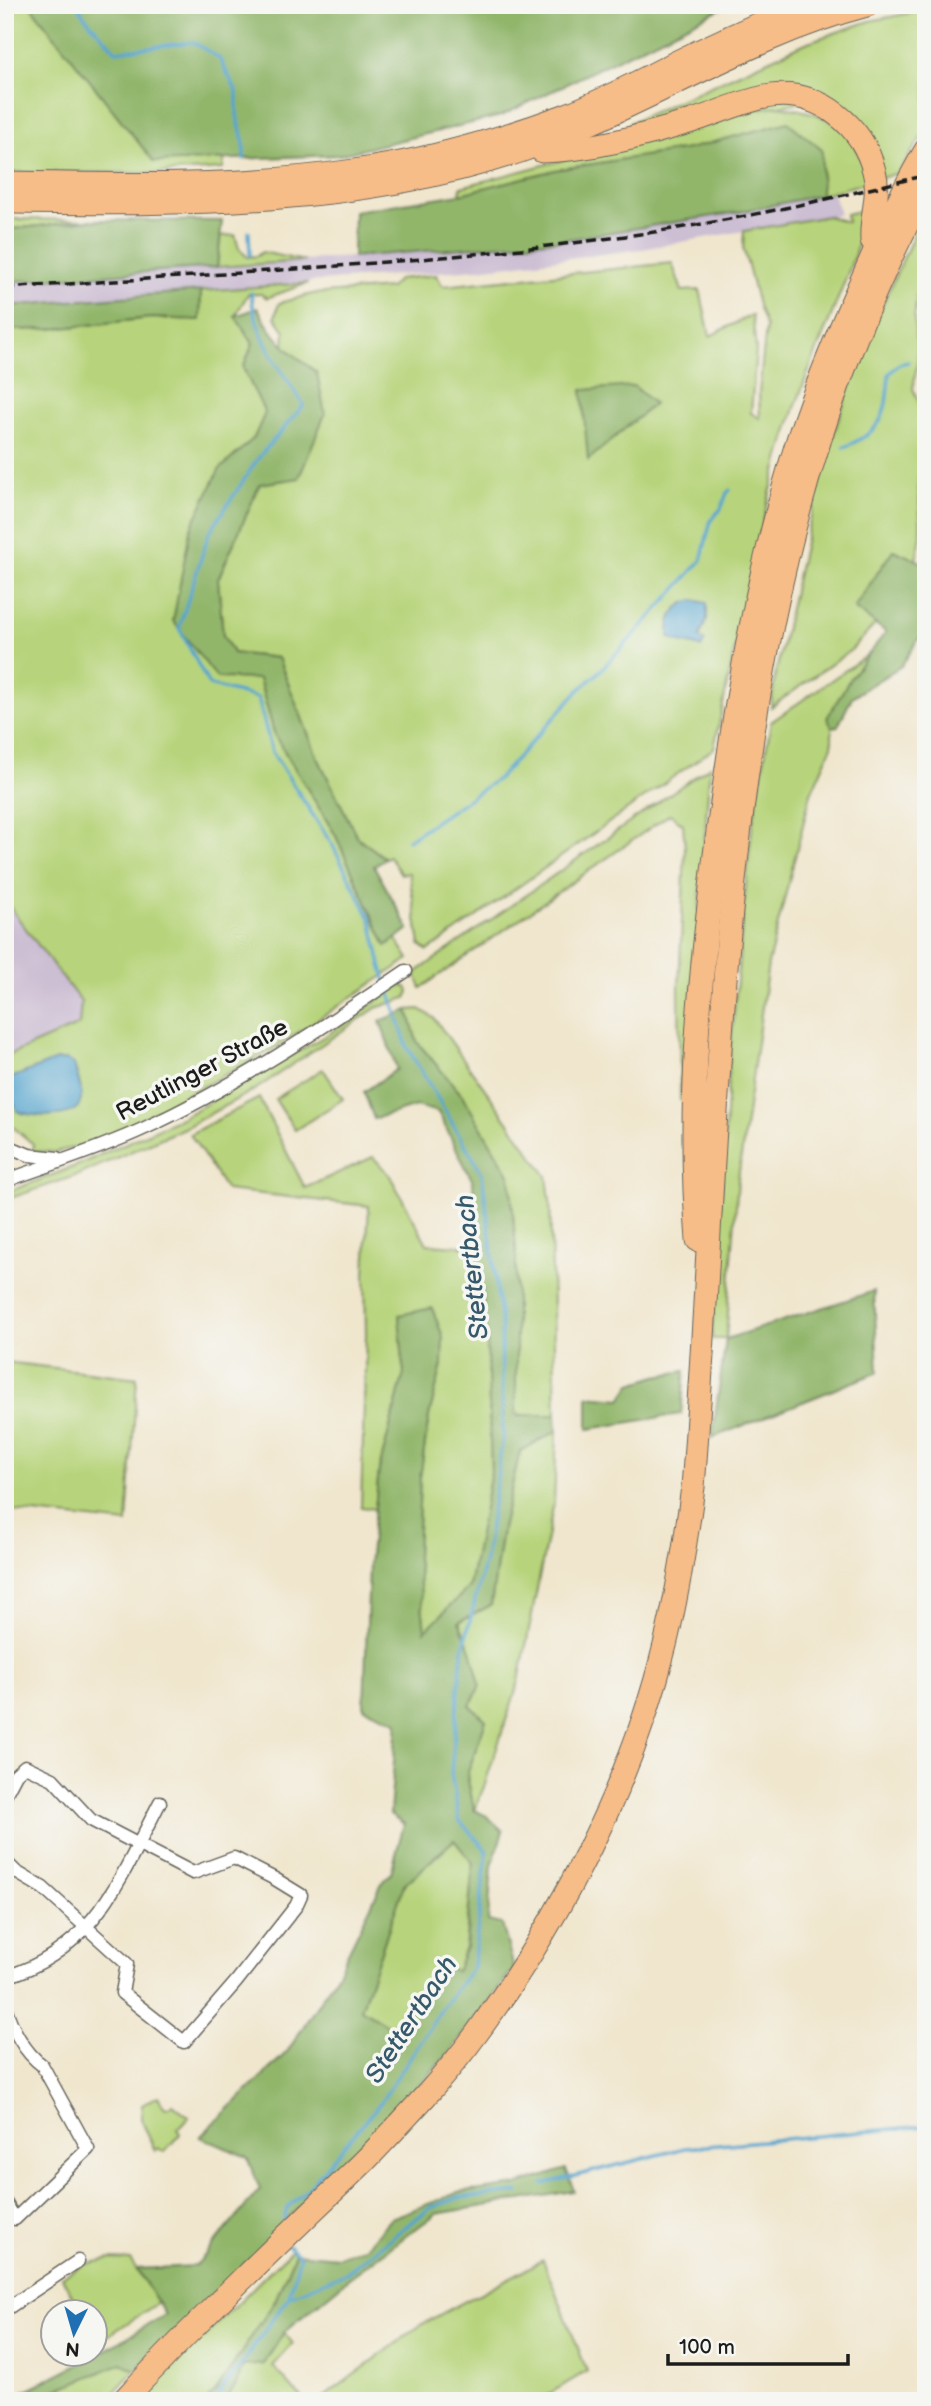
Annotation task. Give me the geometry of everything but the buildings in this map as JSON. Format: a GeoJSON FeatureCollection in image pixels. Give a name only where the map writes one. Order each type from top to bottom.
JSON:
{"type":"FeatureCollection","features":[{"type":"Feature","properties":{"kind":"highway"},"geometry":{"type":"LineString","coordinates":[[693,54],[720,31],[770,5]]}},
{"type":"Feature","properties":{"kind":"highway"},"geometry":{"type":"LineString","coordinates":[[5,183],[224,182],[289,178],[387,166],[471,146],[567,115],[693,54],[805,5]]}},
{"type":"Feature","properties":{"kind":"highway"},"geometry":{"type":"LineString","coordinates":[[5,202],[199,202],[330,193],[416,179],[520,151],[602,119],[788,32],[867,5]]}},
{"type":"Feature","properties":{"kind":"highway"},"geometry":{"type":"LineString","coordinates":[[520,151],[561,151],[603,143],[673,127],[771,96],[811,101],[844,120],[859,135],[869,153],[877,195],[871,228],[873,254]]}},
{"type":"Feature","properties":{"kind":"highway"},"geometry":{"type":"LineString","coordinates":[[704,1304],[693,1168],[695,1076],[707,917],[736,708],[764,565],[799,438],[843,321],[890,216],[926,150]]}},
{"type":"Feature","properties":{"kind":"highway"},"geometry":{"type":"LineString","coordinates":[[123,2401],[172,2348],[377,2148],[476,2035],[524,1965],[563,1901],[605,1817],[640,1728],[665,1646],[693,1487],[726,951],[749,752],[761,681],[791,539],[827,413],[866,312],[892,253],[926,188]]}},
{"type":"Feature","properties":{"kind":"street","name":"Reutlinger Straße"},"geometry":{"type":"LineString","coordinates":[[7,1180],[144,1129],[234,1082],[406,971]]}},
{"type":"Feature","properties":{"kind":"street"},"geometry":{"type":"LineString","coordinates":[[5,1145],[40,1158],[69,1158]]}},
{"type":"Feature","properties":{"kind":"street"},"geometry":{"type":"LineString","coordinates":[[5,1166],[7,1180]]}},
{"type":"Feature","properties":{"kind":"street"},"geometry":{"type":"LineString","coordinates":[[5,1795],[16,1774],[25,1766],[33,1768],[53,1779],[91,1820],[193,1873],[234,1858],[301,1895],[296,1906],[250,1964],[184,2042],[122,1993],[127,1964],[43,1888],[16,1872],[5,1861]]}},
{"type":"Feature","properties":{"kind":"street"},"geometry":{"type":"LineString","coordinates":[[5,1977],[38,1965],[58,1953],[86,1927],[108,1901],[160,1802]]}},
{"type":"Feature","properties":{"kind":"street"},"geometry":{"type":"LineString","coordinates":[[5,2006],[8,2018],[32,2058],[43,2065],[88,2149],[15,2218],[5,2202]]}},
{"type":"Feature","properties":{"kind":"street"},"geometry":{"type":"LineString","coordinates":[[5,2310],[78,2261]]}},
{"type":"Feature","properties":{"kind":"shaded area"},"geometry":{"type":"Polygon","coordinates":[[[833,193],[840,214],[642,249],[478,269],[5,305],[5,282],[561,240],[739,212],[833,193]]]}},
{"type":"Feature","properties":{"kind":"shaded area"},"geometry":{"type":"Polygon","coordinates":[[[5,901],[81,1002],[79,1025],[5,1057],[5,901]]]}},
{"type":"Feature","properties":{"kind":"green space"},"geometry":{"type":"Polygon","coordinates":[[[5,5],[30,5],[154,162],[224,159],[223,169],[157,173],[5,172],[5,5]]]}},
{"type":"Feature","properties":{"kind":"green space"},"geometry":{"type":"Polygon","coordinates":[[[30,5],[728,5],[501,116],[339,155],[154,162],[30,5]]]}},
{"type":"Feature","properties":{"kind":"green space"},"geometry":{"type":"Polygon","coordinates":[[[926,10],[926,130],[898,173],[881,178],[818,99],[624,133],[631,122],[808,42],[870,21],[926,10]]]}},
{"type":"Feature","properties":{"kind":"green space"},"geometry":{"type":"Polygon","coordinates":[[[777,106],[818,115],[845,132],[855,144],[868,182],[821,195],[822,150],[688,149],[555,170],[460,194],[461,187],[751,110],[777,106]]]}},
{"type":"Feature","properties":{"kind":"green space"},"geometry":{"type":"Polygon","coordinates":[[[788,122],[822,150],[821,195],[739,212],[561,240],[353,257],[354,211],[460,194],[555,170],[688,149],[788,122]]]}},
{"type":"Feature","properties":{"kind":"green space"},"geometry":{"type":"Polygon","coordinates":[[[868,209],[851,263],[799,396],[778,463],[748,584],[714,748],[428,951],[420,945],[409,873],[401,874],[389,856],[385,858],[357,837],[317,756],[278,658],[233,653],[223,635],[218,579],[260,483],[317,373],[284,348],[285,331],[275,317],[279,303],[312,294],[390,288],[399,279],[436,275],[443,286],[672,263],[682,291],[700,290],[710,336],[752,315],[756,349],[751,413],[760,418],[759,393],[766,327],[743,247],[744,231],[828,216],[847,222],[846,214],[868,209]]]}},
{"type":"Feature","properties":{"kind":"green space"},"geometry":{"type":"Polygon","coordinates":[[[926,209],[926,252],[920,262],[914,320],[918,358],[913,389],[926,416],[926,471],[918,478],[921,536],[916,560],[893,550],[854,608],[876,624],[851,650],[771,707],[775,677],[803,551],[836,427],[866,344],[926,209]]]}},
{"type":"Feature","properties":{"kind":"green space"},"geometry":{"type":"Polygon","coordinates":[[[5,219],[90,220],[5,230],[5,219]]]}},
{"type":"Feature","properties":{"kind":"green space"},"geometry":{"type":"Polygon","coordinates":[[[90,220],[222,221],[217,267],[5,282],[5,230],[90,220]]]}},
{"type":"Feature","properties":{"kind":"green space"},"geometry":{"type":"Polygon","coordinates":[[[235,235],[239,248],[247,257],[257,256],[262,252],[305,261],[217,267],[221,236],[235,235]]]}},
{"type":"Feature","properties":{"kind":"green space"},"geometry":{"type":"Polygon","coordinates":[[[308,283],[267,298],[261,294],[248,294],[235,316],[253,344],[243,368],[266,412],[254,438],[219,470],[173,621],[259,679],[275,736],[335,834],[386,945],[396,939],[409,959],[272,1050],[95,1143],[55,1152],[33,1151],[33,1144],[12,1126],[5,1112],[5,1057],[79,1025],[81,1002],[5,901],[5,330],[52,329],[151,318],[200,320],[201,291],[308,283]]]}},
{"type":"Feature","properties":{"kind":"green space"},"geometry":{"type":"Polygon","coordinates":[[[201,291],[200,320],[151,318],[52,329],[5,330],[5,306],[201,291]]]}},
{"type":"Feature","properties":{"kind":"green space"},"geometry":{"type":"Polygon","coordinates":[[[258,308],[276,337],[317,373],[325,414],[299,478],[260,484],[218,579],[223,635],[233,653],[278,658],[317,756],[357,837],[385,858],[374,866],[409,929],[386,946],[335,834],[275,736],[259,679],[217,678],[173,621],[190,530],[219,470],[254,438],[265,413],[243,368],[253,343],[235,316],[258,308]]]}},
{"type":"Feature","properties":{"kind":"green space"},"geometry":{"type":"Polygon","coordinates":[[[634,386],[654,404],[588,460],[582,390],[634,386]]]}},
{"type":"Feature","properties":{"kind":"green space"},"geometry":{"type":"Polygon","coordinates":[[[893,550],[926,564],[926,628],[901,666],[852,697],[838,726],[832,727],[827,718],[851,677],[886,632],[854,608],[893,550]]]}},
{"type":"Feature","properties":{"kind":"green space"},"geometry":{"type":"Polygon","coordinates":[[[870,653],[851,677],[828,718],[832,727],[832,746],[811,793],[768,964],[738,1179],[726,1339],[712,1339],[729,1066],[747,874],[752,828],[771,722],[870,653]]]}},
{"type":"Feature","properties":{"kind":"green space"},"geometry":{"type":"Polygon","coordinates":[[[710,766],[685,1098],[680,1100],[679,988],[685,850],[683,824],[670,814],[421,988],[415,973],[710,766]]]}},
{"type":"Feature","properties":{"kind":"green space"},"geometry":{"type":"Polygon","coordinates":[[[400,985],[407,987],[409,992],[406,998],[376,1008],[256,1089],[186,1127],[78,1175],[5,1200],[10,1191],[76,1166],[181,1118],[327,1035],[400,985]]]}},
{"type":"Feature","properties":{"kind":"green space"},"geometry":{"type":"Polygon","coordinates":[[[420,1009],[434,1018],[547,1176],[556,1415],[516,1415],[516,1251],[510,1176],[462,1095],[417,1042],[408,1010],[420,1009]]]}},
{"type":"Feature","properties":{"kind":"green space"},"geometry":{"type":"Polygon","coordinates":[[[408,1010],[417,1042],[462,1095],[510,1176],[516,1251],[516,1415],[556,1415],[557,1431],[520,1451],[502,1529],[491,1605],[459,1622],[471,1650],[480,1685],[470,1706],[486,1720],[467,1775],[474,1810],[487,1816],[503,1831],[492,1866],[488,1921],[502,1924],[514,1968],[450,2052],[403,2103],[325,2179],[267,2242],[135,2370],[122,2363],[29,2401],[5,2401],[70,2368],[108,2368],[108,2348],[165,2315],[137,2269],[196,2266],[260,2189],[247,2157],[200,2137],[287,2052],[338,1973],[383,1881],[391,1873],[404,1824],[390,1814],[397,1722],[364,1708],[369,1565],[379,1470],[404,1373],[399,1315],[432,1308],[443,1337],[442,1365],[429,1416],[420,1478],[417,1558],[425,1631],[469,1587],[491,1472],[487,1339],[473,1182],[438,1112],[416,1106],[374,1119],[364,1092],[397,1069],[380,1021],[408,1010]],[[454,1840],[404,1885],[361,2009],[398,2032],[437,1964],[456,1971],[466,1947],[473,1863],[454,1840]]]}},
{"type":"Feature","properties":{"kind":"green space"},"geometry":{"type":"Polygon","coordinates":[[[323,1069],[343,1099],[295,1130],[275,1099],[323,1069]]]}},
{"type":"Feature","properties":{"kind":"green space"},"geometry":{"type":"Polygon","coordinates":[[[259,1098],[305,1188],[373,1157],[389,1174],[427,1244],[477,1247],[487,1339],[491,1472],[469,1587],[425,1632],[417,1558],[420,1478],[429,1416],[442,1365],[432,1309],[399,1315],[404,1373],[379,1470],[375,1509],[361,1507],[365,1274],[369,1206],[226,1190],[190,1134],[259,1098]]]}},
{"type":"Feature","properties":{"kind":"green space"},"geometry":{"type":"Polygon","coordinates":[[[874,1291],[878,1372],[712,1438],[726,1339],[874,1291]]]}},
{"type":"Feature","properties":{"kind":"green space"},"geometry":{"type":"Polygon","coordinates":[[[5,1362],[137,1378],[127,1523],[5,1510],[5,1362]]]}},
{"type":"Feature","properties":{"kind":"green space"},"geometry":{"type":"Polygon","coordinates":[[[685,1371],[681,1414],[588,1429],[588,1396],[621,1399],[631,1384],[685,1371]]]}},
{"type":"Feature","properties":{"kind":"green space"},"geometry":{"type":"Polygon","coordinates":[[[557,1431],[554,1502],[519,1681],[474,1810],[467,1775],[486,1720],[470,1706],[480,1685],[471,1650],[459,1622],[491,1605],[502,1529],[520,1451],[557,1431]]]}},
{"type":"Feature","properties":{"kind":"green space"},"geometry":{"type":"Polygon","coordinates":[[[454,1840],[473,1863],[465,1947],[456,1972],[437,1964],[398,2032],[361,2009],[404,1885],[454,1840]]]}},
{"type":"Feature","properties":{"kind":"green space"},"geometry":{"type":"Polygon","coordinates":[[[158,2096],[164,2107],[173,2104],[189,2117],[178,2129],[180,2134],[164,2152],[158,2148],[155,2151],[141,2119],[142,2105],[158,2096]]]}},
{"type":"Feature","properties":{"kind":"green space"},"geometry":{"type":"Polygon","coordinates":[[[566,2169],[574,2191],[436,2214],[349,2278],[284,2332],[264,2364],[243,2366],[226,2401],[206,2401],[216,2391],[275,2301],[295,2253],[338,2257],[366,2247],[391,2218],[457,2193],[517,2185],[566,2169]]]}},
{"type":"Feature","properties":{"kind":"green space"},"geometry":{"type":"Polygon","coordinates":[[[291,2250],[295,2253],[275,2301],[216,2391],[206,2401],[140,2401],[291,2250]]]}},
{"type":"Feature","properties":{"kind":"green space"},"geometry":{"type":"Polygon","coordinates":[[[111,2259],[130,2260],[158,2303],[108,2336],[108,2298],[73,2298],[62,2277],[85,2264],[111,2259]]]}},
{"type":"Feature","properties":{"kind":"green space"},"geometry":{"type":"Polygon","coordinates":[[[543,2260],[587,2371],[537,2401],[319,2401],[422,2324],[543,2260]]]}},
{"type":"Feature","properties":{"kind":"green space"},"geometry":{"type":"Polygon","coordinates":[[[284,2332],[293,2344],[273,2366],[304,2401],[226,2401],[243,2366],[264,2364],[284,2332]]]}},
{"type":"Feature","properties":{"kind":"green space"},"geometry":{"type":"Polygon","coordinates":[[[123,2362],[135,2370],[106,2401],[29,2401],[123,2362]]]}},
{"type":"Feature","properties":{"kind":"water"},"geometry":{"type":"Polygon","coordinates":[[[694,600],[707,603],[707,619],[699,638],[705,641],[701,648],[669,637],[674,612],[682,604],[694,600]]]}},
{"type":"Feature","properties":{"kind":"water"},"geometry":{"type":"Polygon","coordinates":[[[56,1060],[66,1060],[74,1064],[80,1084],[80,1103],[61,1115],[31,1115],[17,1111],[8,1083],[13,1077],[56,1060]]]}},
{"type":"Feature","properties":{"kind":"waterway","name":"Stettertbach"},"geometry":{"type":"LineString","coordinates":[[78,5],[84,16],[116,51],[193,42],[219,58],[237,92],[237,115],[244,144],[244,159]]}},
{"type":"Feature","properties":{"kind":"waterway","name":"Stettertbach"},"geometry":{"type":"LineString","coordinates":[[249,232],[250,255]]}},
{"type":"Feature","properties":{"kind":"waterway","name":"Stettertbach"},"geometry":{"type":"LineString","coordinates":[[251,293],[253,309],[263,338],[304,405],[259,457],[209,533],[179,628],[209,685],[258,698],[272,752],[333,846],[371,920],[381,965],[407,1047],[482,1173],[501,1323],[503,1437],[485,1560],[462,1653],[451,1773],[459,1820],[487,1851],[473,1967],[443,2007],[381,2102],[309,2187],[287,2208],[282,2229]]}},
{"type":"Feature","properties":{"kind":"waterway"},"geometry":{"type":"LineString","coordinates":[[920,361],[926,360]]}},
{"type":"Feature","properties":{"kind":"waterway"},"geometry":{"type":"LineString","coordinates":[[844,447],[875,428],[884,411],[889,374],[899,364],[908,362]]}},
{"type":"Feature","properties":{"kind":"waterway"},"geometry":{"type":"LineString","coordinates":[[408,840],[499,778],[579,690],[647,621],[701,561],[711,520],[721,509],[730,490]]}},
{"type":"Feature","properties":{"kind":"waterway"},"geometry":{"type":"LineString","coordinates":[[543,2184],[685,2148],[926,2126]]}},
{"type":"Feature","properties":{"kind":"waterway"},"geometry":{"type":"LineString","coordinates":[[289,2296],[346,2273],[430,2208],[458,2198],[519,2192]]}},
{"type":"Feature","properties":{"kind":"waterway"},"geometry":{"type":"LineString","coordinates":[[213,2401],[289,2296],[300,2256],[288,2245]]}},
{"type":"Feature","properties":{"kind":"railway"},"geometry":{"type":"LineString","coordinates":[[5,288],[323,267],[561,244],[748,216],[926,175]]}}]}
